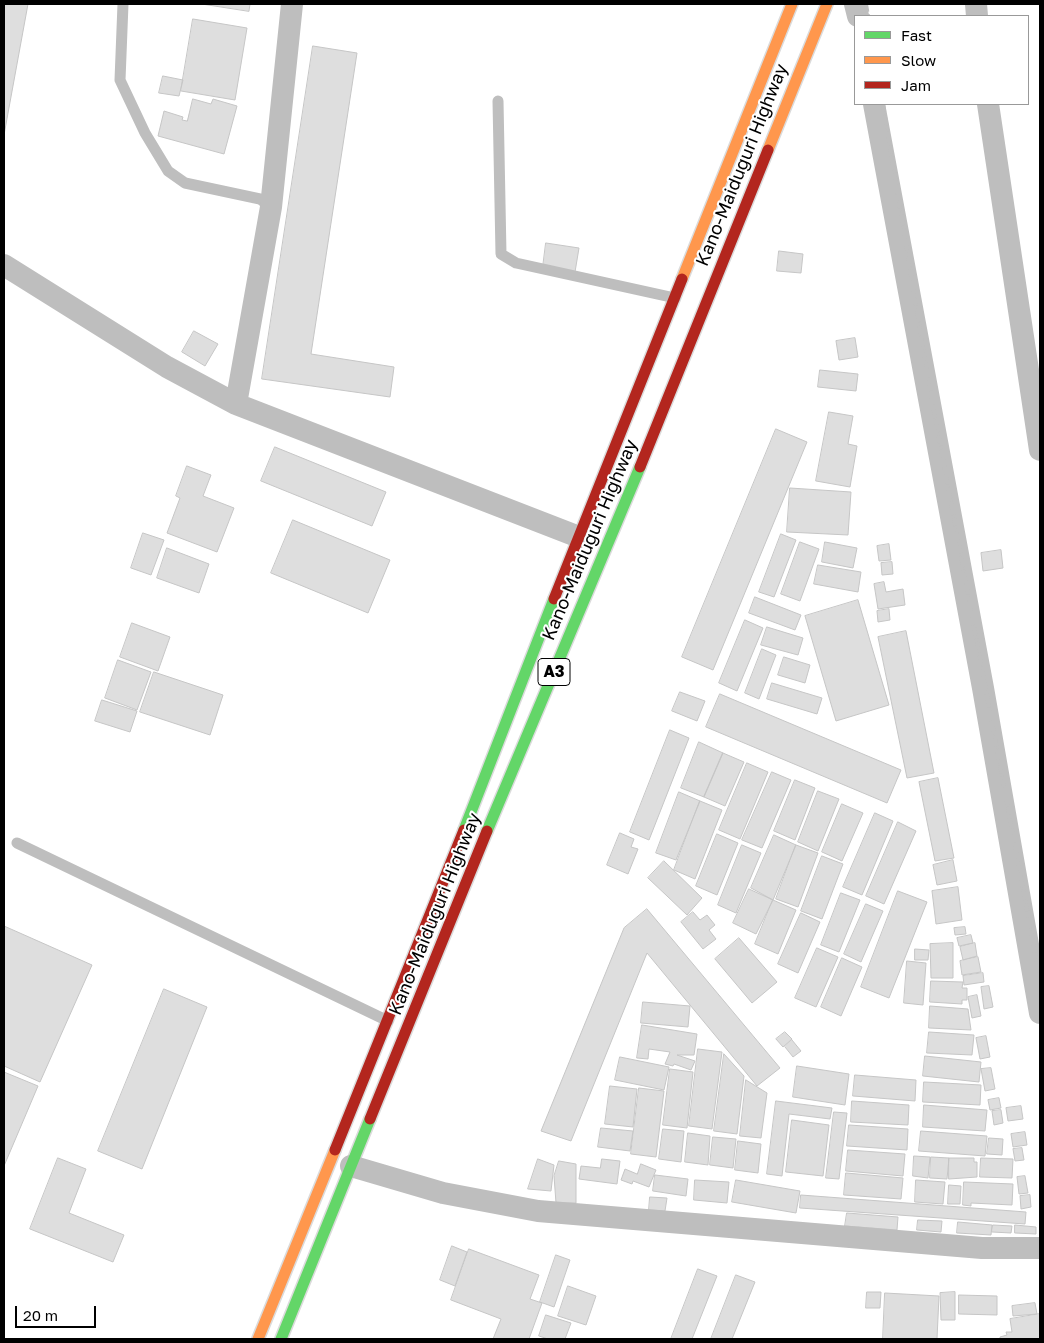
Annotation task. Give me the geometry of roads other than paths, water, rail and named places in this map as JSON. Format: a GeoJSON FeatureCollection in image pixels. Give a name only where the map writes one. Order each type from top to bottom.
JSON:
{"type":"FeatureCollection","features":[{"type":"Feature","properties":{"kind":"highway","name":"Kano-Maiduguri Highway"},"geometry":{"type":"LineString","coordinates":[[258,1339],[388,1021],[522,676],[792,4]]}},
{"type":"Feature","properties":{"kind":"highway","name":"Kano-Maiduguri Highway"},"geometry":{"type":"LineString","coordinates":[[281,1339],[471,870],[640,467],[827,4]]}},
{"type":"Feature","properties":{"kind":"street"},"geometry":{"type":"LineString","coordinates":[[236,404],[271,207],[292,4]]}},
{"type":"Feature","properties":{"kind":"street"},"geometry":{"type":"LineString","coordinates":[[874,105],[981,679],[1040,1013]]}},
{"type":"Feature","properties":{"kind":"street"},"geometry":{"type":"LineString","coordinates":[[988,105],[1040,450]]}},
{"type":"Feature","properties":{"kind":"street"},"geometry":{"type":"LineString","coordinates":[[4,265],[167,367],[236,404],[579,538]]}},
{"type":"Feature","properties":{"kind":"street"},"geometry":{"type":"LineString","coordinates":[[351,1166],[443,1193],[538,1211],[982,1248],[1040,1248]]}},
{"type":"Feature","properties":{"kind":"lane"},"geometry":{"type":"LineString","coordinates":[[123,4],[120,80],[156,154],[168,171],[185,183],[260,199],[271,207]]}},
{"type":"Feature","properties":{"kind":"lane"},"geometry":{"type":"LineString","coordinates":[[498,101],[501,254],[516,263],[675,298]]}},
{"type":"Feature","properties":{"kind":"lane"},"geometry":{"type":"LineString","coordinates":[[17,844],[388,1021]]}},
{"type":"Feature","properties":{"kind":"railway"},"geometry":{"type":"LineString","coordinates":[[866,4],[868,15]]}},
{"type":"Feature","properties":{"kind":"railway"},"geometry":{"type":"LineString","coordinates":[[883,105],[928,379],[1040,980]]}}]}
